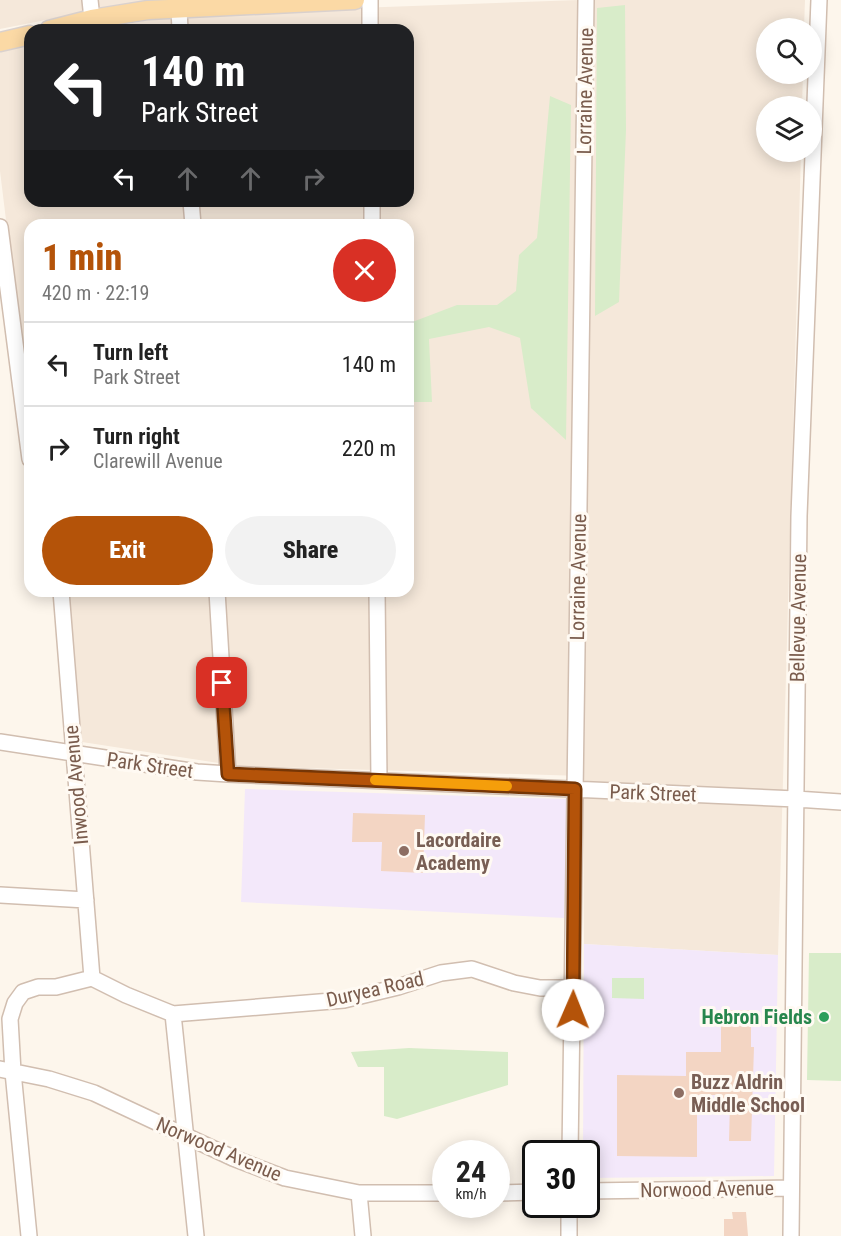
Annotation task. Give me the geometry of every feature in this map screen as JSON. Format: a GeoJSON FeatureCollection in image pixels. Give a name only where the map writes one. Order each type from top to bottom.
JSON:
{"type":"FeatureCollection","features":[{"type":"Feature","properties":{"kind":"main road"},"geometry":{"type":"LineString","coordinates":[[72,24],[148,10],[355,0]]}},
{"type":"Feature","properties":{"kind":"main road"},"geometry":{"type":"LineString","coordinates":[[0,42],[24,36]]}},
{"type":"Feature","properties":{"kind":"street"},"geometry":{"type":"LineString","coordinates":[[90,0],[92,19]]}},
{"type":"Feature","properties":{"kind":"street"},"geometry":{"type":"LineString","coordinates":[[370,0],[370,24]]}},
{"type":"Feature","properties":{"kind":"street","name":"Lorraine Avenue"},"geometry":{"type":"LineString","coordinates":[[570,1140],[586,0]]}},
{"type":"Feature","properties":{"kind":"street","name":"Bellevue Avenue"},"geometry":{"type":"LineString","coordinates":[[791,1236],[799,516],[819,0]]}},
{"type":"Feature","properties":{"kind":"street"},"geometry":{"type":"LineString","coordinates":[[179,9],[180,24]]}},
{"type":"Feature","properties":{"kind":"street"},"geometry":{"type":"LineString","coordinates":[[0,227],[24,413]]}},
{"type":"Feature","properties":{"kind":"street","name":"Inwood Avenue"},"geometry":{"type":"LineString","coordinates":[[61,597],[92,978]]}},
{"type":"Feature","properties":{"kind":"street"},"geometry":{"type":"LineString","coordinates":[[217,597],[228,774]]}},
{"type":"Feature","properties":{"kind":"street"},"geometry":{"type":"LineString","coordinates":[[377,597],[379,780]]}},
{"type":"Feature","properties":{"kind":"street","name":"Park Street"},"geometry":{"type":"LineString","coordinates":[[0,742],[197,772],[841,802]]}},
{"type":"Feature","properties":{"kind":"street"},"geometry":{"type":"LineString","coordinates":[[0,895],[86,900]]}},
{"type":"Feature","properties":{"kind":"street","name":"Duryea Road"},"geometry":{"type":"LineString","coordinates":[[173,1014],[344,1000],[398,987],[441,973],[471,969],[514,983],[540,988],[574,988]]}},
{"type":"Feature","properties":{"kind":"street"},"geometry":{"type":"LineString","coordinates":[[29,1236],[7,1071],[10,1019],[15,1003],[23,992],[38,987],[56,987],[92,978],[173,1014],[196,1236]]}},
{"type":"Feature","properties":{"kind":"street","name":"Norwood Avenue"},"geometry":{"type":"LineString","coordinates":[[7,1071],[50,1079],[94,1093],[233,1158],[285,1178],[359,1193],[432,1193]]}},
{"type":"Feature","properties":{"kind":"street","name":"Norwood Avenue"},"geometry":{"type":"LineString","coordinates":[[600,1191],[791,1188]]}},
{"type":"Feature","properties":{"kind":"street"},"geometry":{"type":"LineString","coordinates":[[359,1193],[363,1236]]}},
{"type":"Feature","properties":{"kind":"street"},"geometry":{"type":"LineString","coordinates":[[569,1218],[569,1236]]}},
{"type":"Feature","properties":{"kind":"shaded area"},"geometry":{"type":"Polygon","coordinates":[[[0,0],[147,0],[24,24],[0,29],[0,0]]]}},
{"type":"Feature","properties":{"kind":"shaded area"},"geometry":{"type":"Polygon","coordinates":[[[579,0],[805,0],[804,18],[756,18],[756,84],[803,84],[802,96],[756,96],[756,162],[801,162],[778,955],[584,944],[583,776],[238,766],[82,742],[69,597],[414,597],[414,219],[24,219],[24,367],[0,171],[0,50],[24,45],[24,207],[414,207],[414,24],[128,24],[148,20],[357,8],[579,0]]]}},
{"type":"Feature","properties":{"kind":"shaded area","name":"Lacordaire Academy"},"geometry":{"type":"Polygon","coordinates":[[[245,789],[567,799],[564,918],[241,902],[245,789]]]}},
{"type":"Feature","properties":{"kind":"shaded area","name":"Buzz Aldrin Middle School"},"geometry":{"type":"Polygon","coordinates":[[[584,944],[778,955],[774,1176],[600,1178],[600,1140],[583,1140],[584,944]]]}},
{"type":"Feature","properties":{"kind":"green space"},"geometry":{"type":"Polygon","coordinates":[[[625,5],[626,130],[619,302],[595,316],[597,8],[625,5]]]}},
{"type":"Feature","properties":{"kind":"green space"},"geometry":{"type":"Polygon","coordinates":[[[550,96],[571,105],[566,440],[531,408],[520,338],[489,327],[429,339],[432,402],[414,402],[414,321],[457,305],[497,305],[516,291],[519,255],[537,238],[550,96]]]}},
{"type":"Feature","properties":{"kind":"green space","name":"Hebron Fields"},"geometry":{"type":"Polygon","coordinates":[[[809,953],[841,953],[841,1081],[807,1080],[809,953]]]}},
{"type":"Feature","properties":{"kind":"green space"},"geometry":{"type":"Polygon","coordinates":[[[612,978],[644,978],[644,999],[612,998],[612,978]]]}},
{"type":"Feature","properties":{"kind":"green space"},"geometry":{"type":"Polygon","coordinates":[[[409,1048],[508,1052],[508,1085],[397,1119],[384,1116],[384,1067],[358,1067],[351,1052],[409,1048]]]}},
{"type":"Feature","properties":{"kind":"building","name":"Lacordaire Academy"},"geometry":{"type":"Polygon","coordinates":[[[353,813],[425,815],[423,873],[381,871],[382,842],[352,842],[353,813]]]}},
{"type":"Feature","properties":{"kind":"building"},"geometry":{"type":"Polygon","coordinates":[[[721,1010],[751,1010],[751,1047],[754,1047],[751,1141],[729,1141],[730,1101],[717,1101],[717,1095],[697,1095],[697,1157],[617,1156],[617,1075],[686,1076],[686,1052],[721,1052],[721,1010]]]}},
{"type":"Feature","properties":{"kind":"building"},"geometry":{"type":"Polygon","coordinates":[[[732,1212],[746,1212],[748,1236],[724,1236],[724,1219],[733,1219],[732,1212]]]}},
{"type":"Feature","properties":{"kind":"slow traffic"},"geometry":{"type":"LineString","coordinates":[[375,780],[507,786]]}},
{"type":"Feature","properties":{"kind":"place","name":"Lacordaire Academy"},"geometry":{"type":"Point","coordinates":[404,851]}},
{"type":"Feature","properties":{"kind":"place","name":"Hebron Fields"},"geometry":{"type":"Point","coordinates":[824,1017]}},
{"type":"Feature","properties":{"kind":"place","name":"Buzz Aldrin Middle School"},"geometry":{"type":"Point","coordinates":[679,1093]}},
{"type":"Feature","properties":{"kind":"route"},"geometry":{"type":"LineString","coordinates":[[222,683],[228,774],[575,789],[573,1010]]}}]}
